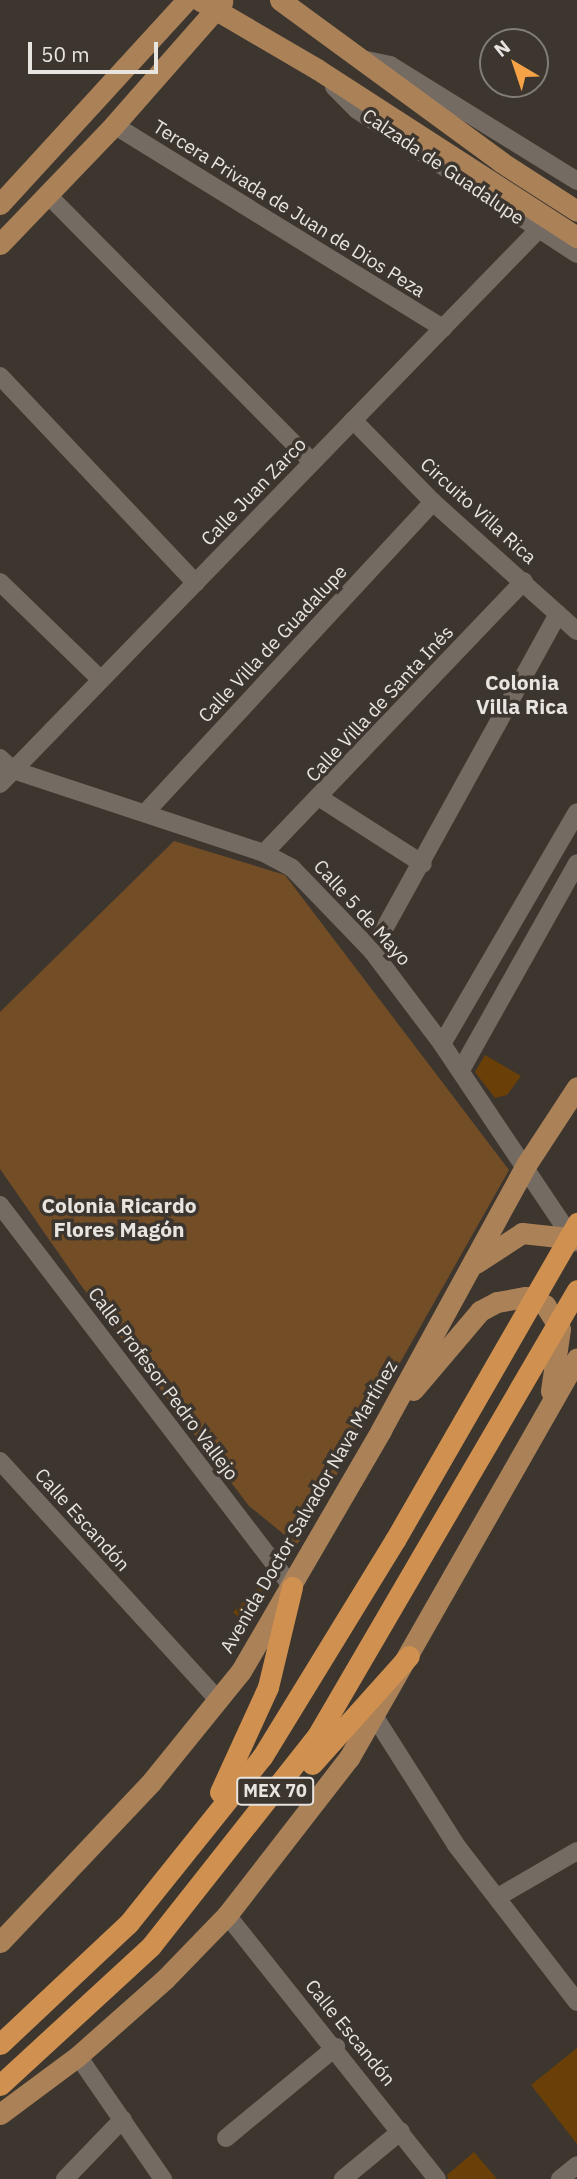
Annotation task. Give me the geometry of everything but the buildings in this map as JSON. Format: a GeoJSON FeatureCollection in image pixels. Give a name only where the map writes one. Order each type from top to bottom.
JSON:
{"type":"FeatureCollection","features":[{"type":"Feature","properties":{"kind":"highway","name":"MEX 70"},"geometry":{"type":"LineString","coordinates":[[0,2044],[128,1924],[262,1757],[576,1236]]}},
{"type":"Feature","properties":{"kind":"highway","name":"MEX 70"},"geometry":{"type":"LineString","coordinates":[[0,2085],[86,2010],[151,1946],[203,1886],[317,1736],[577,1290]]}},
{"type":"Feature","properties":{"kind":"highway"},"geometry":{"type":"LineString","coordinates":[[185,1853],[238,1761],[263,1699],[292,1587]]}},
{"type":"Feature","properties":{"kind":"highway"},"geometry":{"type":"LineString","coordinates":[[203,1886],[409,1656]]}},
{"type":"Feature","properties":{"kind":"main road"},"geometry":{"type":"LineString","coordinates":[[0,204],[187,0]]}},
{"type":"Feature","properties":{"kind":"main road","name":"Calzada de Guadalupe"},"geometry":{"type":"LineString","coordinates":[[280,0],[501,162],[577,211]]}},
{"type":"Feature","properties":{"kind":"main road"},"geometry":{"type":"LineString","coordinates":[[0,244],[114,125],[212,3]]}},
{"type":"Feature","properties":{"kind":"main road","name":"Calzada de Guadalupe"},"geometry":{"type":"LineString","coordinates":[[212,3],[577,237]]}},
{"type":"Feature","properties":{"kind":"main road","name":"Avenida Doctor Salvador Nava Martínez"},"geometry":{"type":"LineString","coordinates":[[0,1942],[152,1782],[218,1700],[292,1587],[526,1165],[577,1087]]}},
{"type":"Feature","properties":{"kind":"main road"},"geometry":{"type":"LineString","coordinates":[[468,1269],[522,1233],[576,1236]]}},
{"type":"Feature","properties":{"kind":"main road"},"geometry":{"type":"LineString","coordinates":[[381,1430],[480,1311],[515,1298],[538,1300],[560,1329],[548,1407]]}},
{"type":"Feature","properties":{"kind":"main road"},"geometry":{"type":"LineString","coordinates":[[0,2114],[78,2056],[165,1979],[227,1915],[349,1758],[577,1358]]}},
{"type":"Feature","properties":{"kind":"street","name":"Calzada de Guadalupe"},"geometry":{"type":"LineString","coordinates":[[356,58],[390,65],[576,179]]}},
{"type":"Feature","properties":{"kind":"street","name":"Calzada de Guadalupe"},"geometry":{"type":"LineString","coordinates":[[317,69],[357,110],[577,254]]}},
{"type":"Feature","properties":{"kind":"street","name":"Tercera Privada de Juan de Dios Peza"},"geometry":{"type":"LineString","coordinates":[[114,125],[443,328]]}},
{"type":"Feature","properties":{"kind":"street"},"geometry":{"type":"LineString","coordinates":[[47,194],[312,462]]}},
{"type":"Feature","properties":{"kind":"street","name":"Calle Juan Zarco"},"geometry":{"type":"LineString","coordinates":[[0,784],[7,764],[100,678],[196,583],[538,230]]}},
{"type":"Feature","properties":{"kind":"street"},"geometry":{"type":"LineString","coordinates":[[0,376],[196,583]]}},
{"type":"Feature","properties":{"kind":"street","name":"Circuito Villa Rica"},"geometry":{"type":"LineString","coordinates":[[353,420],[433,502],[577,631]]}},
{"type":"Feature","properties":{"kind":"street","name":"Calle Villa de Guadalupe"},"geometry":{"type":"LineString","coordinates":[[145,813],[433,502]]}},
{"type":"Feature","properties":{"kind":"street"},"geometry":{"type":"LineString","coordinates":[[0,582],[100,678]]}},
{"type":"Feature","properties":{"kind":"street","name":"Calle Villa de Santa Inés"},"geometry":{"type":"LineString","coordinates":[[264,853],[320,798],[524,582]]}},
{"type":"Feature","properties":{"kind":"street"},"geometry":{"type":"LineString","coordinates":[[372,951],[423,864],[558,614]]}},
{"type":"Feature","properties":{"kind":"street","name":"Calle 5 de Mayo"},"geometry":{"type":"LineString","coordinates":[[7,764],[264,853],[292,868],[315,888],[372,951],[461,1070],[576,1236]]}},
{"type":"Feature","properties":{"kind":"street"},"geometry":{"type":"LineString","coordinates":[[320,798],[423,864]]}},
{"type":"Feature","properties":{"kind":"street"},"geometry":{"type":"LineString","coordinates":[[442,1044],[577,812]]}},
{"type":"Feature","properties":{"kind":"street"},"geometry":{"type":"LineString","coordinates":[[461,1070],[577,863]]}},
{"type":"Feature","properties":{"kind":"street"},"geometry":{"type":"LineString","coordinates":[[545,867],[567,880]]}},
{"type":"Feature","properties":{"kind":"street","name":"Calle Profesor Pedro Vallejo"},"geometry":{"type":"LineString","coordinates":[[0,1205],[292,1587]]}},
{"type":"Feature","properties":{"kind":"street","name":"Calle Escandón"},"geometry":{"type":"LineString","coordinates":[[0,1461],[218,1700]]}},
{"type":"Feature","properties":{"kind":"street"},"geometry":{"type":"LineString","coordinates":[[373,1714],[456,1845],[577,2002]]}},
{"type":"Feature","properties":{"kind":"street"},"geometry":{"type":"LineString","coordinates":[[498,1897],[577,1851]]}},
{"type":"Feature","properties":{"kind":"street","name":"Calle Escandón"},"geometry":{"type":"LineString","coordinates":[[227,1915],[336,2047],[437,2179]]}},
{"type":"Feature","properties":{"kind":"street"},"geometry":{"type":"LineString","coordinates":[[226,2138],[336,2047]]}},
{"type":"Feature","properties":{"kind":"street"},"geometry":{"type":"LineString","coordinates":[[78,2056],[163,2179]]}},
{"type":"Feature","properties":{"kind":"street"},"geometry":{"type":"LineString","coordinates":[[65,2179],[123,2119]]}},
{"type":"Feature","properties":{"kind":"street"},"geometry":{"type":"LineString","coordinates":[[343,2179],[401,2131]]}},
{"type":"Feature","properties":{"kind":"street"},"geometry":{"type":"LineString","coordinates":[[560,2179],[577,2165]]}},
{"type":"Feature","properties":{"kind":"shaded area"},"geometry":{"type":"Polygon","coordinates":[[[174,841],[285,875],[509,1170],[297,1545],[249,1506],[80,1284],[0,1169],[0,1012],[174,841]]]}},
{"type":"Feature","properties":{"kind":"district","name":"Colonia Villa Rica"},"geometry":{"type":"Point","coordinates":[522,694]}},
{"type":"Feature","properties":{"kind":"district","name":"Colonia Ricardo Flores Magón"},"geometry":{"type":"Point","coordinates":[119,1217]}}]}
